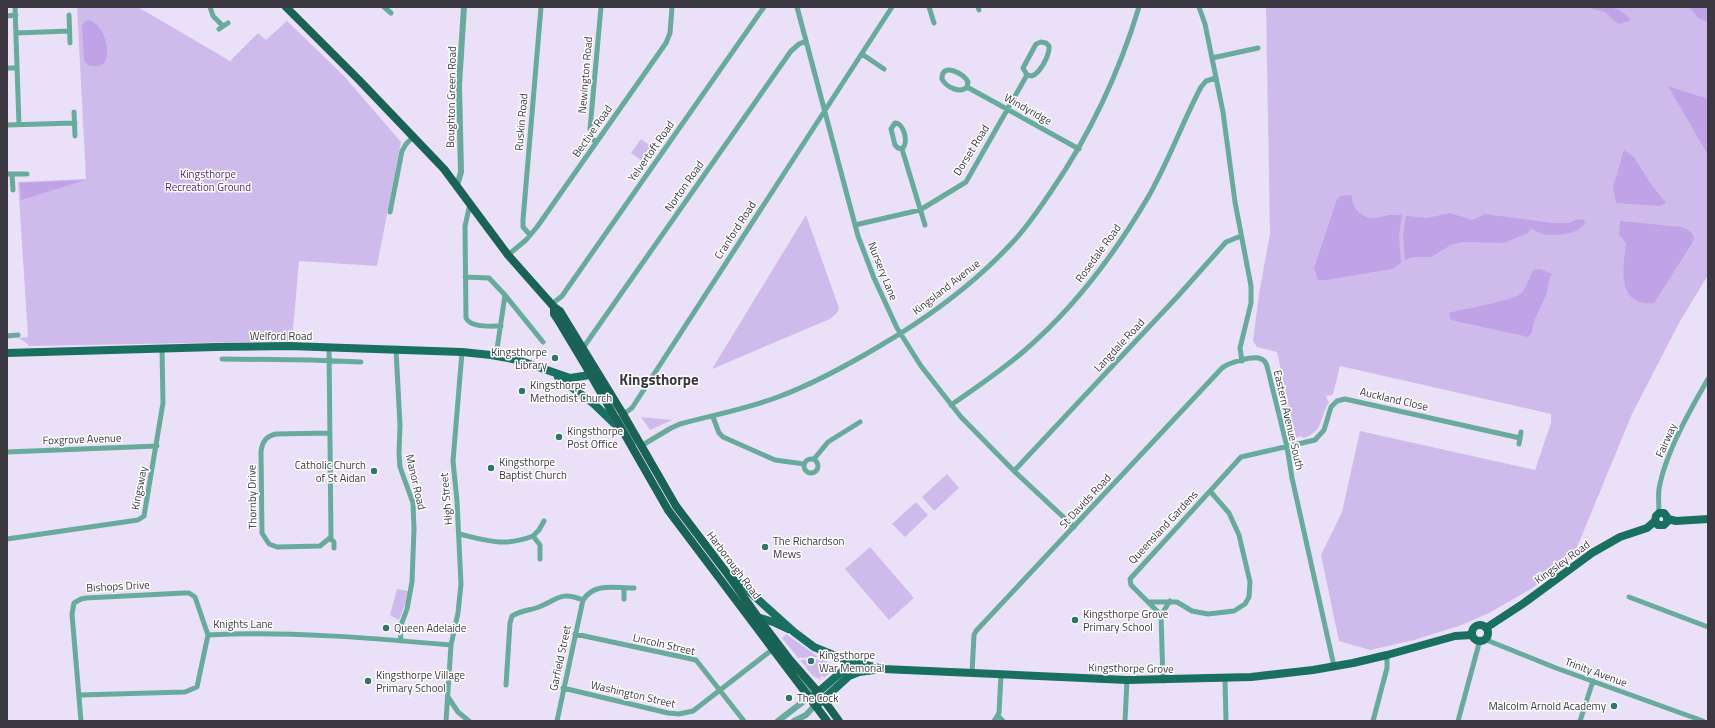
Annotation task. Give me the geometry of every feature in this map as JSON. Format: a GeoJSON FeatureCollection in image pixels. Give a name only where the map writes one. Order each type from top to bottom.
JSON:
{"type":"FeatureCollection","features":[{"type":"Feature","properties":{"kind":"highway"},"geometry":{"type":"LineString","coordinates":[[286,7],[367,88],[444,169],[508,255],[553,306]]}},
{"type":"Feature","properties":{"kind":"highway","name":"Harborough Road"},"geometry":{"type":"LineString","coordinates":[[553,306],[560,311],[583,348],[680,512],[790,660],[816,698],[827,721]]}},
{"type":"Feature","properties":{"kind":"highway","name":"Harborough Road"},"geometry":{"type":"LineString","coordinates":[[553,306],[554,314],[668,510],[804,691],[816,698],[839,721]]}},
{"type":"Feature","properties":{"kind":"main road","name":"Welford Road"},"geometry":{"type":"LineString","coordinates":[[7,353],[231,347],[462,352],[496,356],[525,362],[570,378],[590,375],[600,377]]}},
{"type":"Feature","properties":{"kind":"main road","name":"Welford Road"},"geometry":{"type":"LineString","coordinates":[[552,372],[599,408],[623,432]]}},
{"type":"Feature","properties":{"kind":"main road","name":"Kingsley Road"},"geometry":{"type":"LineString","coordinates":[[1659,513],[1666,514],[1668,519],[1676,522],[1708,519]]}},
{"type":"Feature","properties":{"kind":"main road"},"geometry":{"type":"LineString","coordinates":[[1655,521],[1656,516],[1659,513]]}},
{"type":"Feature","properties":{"kind":"main road","name":"Kingsley Road"},"geometry":{"type":"LineString","coordinates":[[1486,628],[1524,603],[1592,553],[1620,537],[1646,528],[1655,521],[1658,525],[1664,525],[1668,519]]}},
{"type":"Feature","properties":{"kind":"main road","name":"Kingsthorpe Grove"},"geometry":{"type":"LineString","coordinates":[[726,572],[794,632],[822,651],[857,664],[883,669],[1128,680],[1163,681],[1225,679],[1280,674],[1334,666],[1387,655],[1455,636],[1472,635]]}},
{"type":"Feature","properties":{"kind":"main road","name":"Kingsthorpe Grove"},"geometry":{"type":"LineString","coordinates":[[743,610],[794,632]]}},
{"type":"Feature","properties":{"kind":"main road"},"geometry":{"type":"LineString","coordinates":[[1479,625],[1486,628],[1487,634],[1482,640],[1475,639],[1472,635],[1472,630],[1475,626],[1479,625]]}},
{"type":"Feature","properties":{"kind":"main road"},"geometry":{"type":"LineString","coordinates":[[816,698],[846,668],[857,664]]}},
{"type":"Feature","properties":{"kind":"main road"},"geometry":{"type":"LineString","coordinates":[[816,698],[854,674],[883,669]]}},
{"type":"Feature","properties":{"kind":"street"},"geometry":{"type":"LineString","coordinates":[[15,7],[19,125]]}},
{"type":"Feature","properties":{"kind":"street"},"geometry":{"type":"LineString","coordinates":[[210,7],[213,16],[221,28],[228,23]]}},
{"type":"Feature","properties":{"kind":"street"},"geometry":{"type":"LineString","coordinates":[[386,7],[391,13]]}},
{"type":"Feature","properties":{"kind":"street","name":"Boughton Green Road"},"geometry":{"type":"LineString","coordinates":[[457,186],[461,172],[459,86],[464,7]]}},
{"type":"Feature","properties":{"kind":"street","name":"Ruskin Road"},"geometry":{"type":"LineString","coordinates":[[530,235],[523,227],[523,220],[541,7]]}},
{"type":"Feature","properties":{"kind":"street","name":"Newington Road"},"geometry":{"type":"LineString","coordinates":[[596,143],[592,138],[590,129],[601,7]]}},
{"type":"Feature","properties":{"kind":"street","name":"Bective Road"},"geometry":{"type":"LineString","coordinates":[[508,255],[530,235],[596,143],[668,38],[672,7]]}},
{"type":"Feature","properties":{"kind":"street","name":"Yelvertoft Road"},"geometry":{"type":"LineString","coordinates":[[553,306],[562,296],[764,7]]}},
{"type":"Feature","properties":{"kind":"street","name":"Nursery Lane"},"geometry":{"type":"LineString","coordinates":[[797,7],[855,225],[874,278],[900,334],[921,366],[951,405],[984,442],[1074,527]]}},
{"type":"Feature","properties":{"kind":"street","name":"Cranford Road"},"geometry":{"type":"LineString","coordinates":[[623,414],[632,408],[892,7]]}},
{"type":"Feature","properties":{"kind":"street"},"geometry":{"type":"LineString","coordinates":[[929,7],[934,23]]}},
{"type":"Feature","properties":{"kind":"street","name":"Kingsland Avenue"},"geometry":{"type":"LineString","coordinates":[[641,446],[680,424],[752,406],[806,386],[862,357],[900,334],[966,287],[1010,246],[1044,202],[1079,149],[1108,92],[1126,47],[1139,7]]}},
{"type":"Feature","properties":{"kind":"street"},"geometry":{"type":"LineString","coordinates":[[1199,7],[1205,24],[1223,112],[1241,236],[1251,286],[1251,303],[1240,348],[1242,361]]}},
{"type":"Feature","properties":{"kind":"street"},"geometry":{"type":"LineString","coordinates":[[69,15],[70,42]]}},
{"type":"Feature","properties":{"kind":"street"},"geometry":{"type":"LineString","coordinates":[[7,16],[16,16]]}},
{"type":"Feature","properties":{"kind":"street"},"geometry":{"type":"LineString","coordinates":[[16,33],[69,31]]}},
{"type":"Feature","properties":{"kind":"street","name":"Norton Road"},"geometry":{"type":"LineString","coordinates":[[583,348],[791,51],[799,44],[806,41]]}},
{"type":"Feature","properties":{"kind":"street"},"geometry":{"type":"LineString","coordinates":[[1041,42],[1046,43],[1049,46],[1049,52],[1037,73],[1032,76],[1027,75],[1024,68],[1036,44],[1041,42]]}},
{"type":"Feature","properties":{"kind":"street"},"geometry":{"type":"LineString","coordinates":[[1212,58],[1258,48]]}},
{"type":"Feature","properties":{"kind":"street"},"geometry":{"type":"LineString","coordinates":[[862,54],[884,69]]}},
{"type":"Feature","properties":{"kind":"street"},"geometry":{"type":"LineString","coordinates":[[7,68],[17,68]]}},
{"type":"Feature","properties":{"kind":"street","name":"Windyridge"},"geometry":{"type":"LineString","coordinates":[[946,70],[950,70],[964,77],[968,82],[967,87],[964,90],[959,90],[945,84],[942,79],[943,73],[946,70]]}},
{"type":"Feature","properties":{"kind":"street","name":"Dorset Road"},"geometry":{"type":"LineString","coordinates":[[855,225],[920,210],[966,182],[1027,75]]}},
{"type":"Feature","properties":{"kind":"street","name":"Rosedale Road"},"geometry":{"type":"LineString","coordinates":[[951,405],[1024,351],[1045,332],[1082,293],[1117,247],[1147,198],[1172,150],[1201,87],[1206,81],[1216,78]]}},
{"type":"Feature","properties":{"kind":"street","name":"Windyridge"},"geometry":{"type":"LineString","coordinates":[[967,87],[1079,149]]}},
{"type":"Feature","properties":{"kind":"street"},"geometry":{"type":"LineString","coordinates":[[74,112],[76,136]]}},
{"type":"Feature","properties":{"kind":"street"},"geometry":{"type":"LineString","coordinates":[[7,125],[75,123]]}},
{"type":"Feature","properties":{"kind":"street"},"geometry":{"type":"LineString","coordinates":[[902,149],[906,142],[903,131],[900,124],[894,123],[891,129],[895,145],[902,149],[925,225]]}},
{"type":"Feature","properties":{"kind":"street"},"geometry":{"type":"LineString","coordinates":[[390,212],[402,151],[413,137]]}},
{"type":"Feature","properties":{"kind":"street"},"geometry":{"type":"LineString","coordinates":[[13,190],[10,174],[27,174]]}},
{"type":"Feature","properties":{"kind":"street"},"geometry":{"type":"LineString","coordinates":[[470,204],[464,226],[466,316],[468,322],[473,324],[501,326]]}},
{"type":"Feature","properties":{"kind":"street","name":"Langdale Road"},"geometry":{"type":"LineString","coordinates":[[1014,471],[1178,296],[1226,242],[1241,236]]}},
{"type":"Feature","properties":{"kind":"street"},"geometry":{"type":"LineString","coordinates":[[465,277],[489,278],[543,342]]}},
{"type":"Feature","properties":{"kind":"street"},"geometry":{"type":"LineString","coordinates":[[496,356],[504,296]]}},
{"type":"Feature","properties":{"kind":"street"},"geometry":{"type":"LineString","coordinates":[[7,336],[18,335]]}},
{"type":"Feature","properties":{"kind":"street","name":"Kingsway"},"geometry":{"type":"LineString","coordinates":[[7,539],[142,519],[146,513],[163,403],[162,348]]}},
{"type":"Feature","properties":{"kind":"street"},"geometry":{"type":"LineString","coordinates":[[329,348],[329,433],[332,528],[330,538],[334,542],[334,548]]}},
{"type":"Feature","properties":{"kind":"street","name":"Manor Road"},"geometry":{"type":"LineString","coordinates":[[396,350],[400,425],[400,467],[413,503],[414,529],[412,582],[407,609],[400,628],[401,641]]}},
{"type":"Feature","properties":{"kind":"street","name":"High Street"},"geometry":{"type":"LineString","coordinates":[[446,721],[451,645],[458,613],[460,584],[459,534],[453,461],[462,352]]}},
{"type":"Feature","properties":{"kind":"street","name":"Eastern Avenue South"},"geometry":{"type":"LineString","coordinates":[[1242,361],[1258,358],[1262,359],[1266,363],[1287,447],[1292,478],[1334,666]]}},
{"type":"Feature","properties":{"kind":"street"},"geometry":{"type":"LineString","coordinates":[[222,359],[329,360],[361,362]]}},
{"type":"Feature","properties":{"kind":"street","name":"St Davids Road"},"geometry":{"type":"LineString","coordinates":[[972,673],[974,635],[976,631],[1222,368],[1230,363],[1242,361]]}},
{"type":"Feature","properties":{"kind":"street","name":"Fairway"},"geometry":{"type":"LineString","coordinates":[[1659,513],[1659,489],[1664,471],[1677,440],[1708,379]]}},
{"type":"Feature","properties":{"kind":"street","name":"Auckland Close"},"geometry":{"type":"LineString","coordinates":[[1287,447],[1318,439],[1324,430],[1331,407],[1337,402],[1345,399],[1520,438]]}},
{"type":"Feature","properties":{"kind":"street","name":"Harborough Road"},"geometry":{"type":"LineString","coordinates":[[623,414],[621,418],[633,441],[633,450]]}},
{"type":"Feature","properties":{"kind":"street"},"geometry":{"type":"LineString","coordinates":[[713,416],[719,433],[723,437],[775,460],[804,464]]}},
{"type":"Feature","properties":{"kind":"street"},"geometry":{"type":"LineString","coordinates":[[804,464],[807,460],[814,459],[828,442],[860,422]]}},
{"type":"Feature","properties":{"kind":"street"},"geometry":{"type":"LineString","coordinates":[[1519,444],[1521,432]]}},
{"type":"Feature","properties":{"kind":"street","name":"Thornby Drive"},"geometry":{"type":"LineString","coordinates":[[329,433],[273,434],[264,441],[261,452],[262,533],[267,542],[278,547],[315,547],[324,544],[330,538]]}},
{"type":"Feature","properties":{"kind":"street","name":"Foxgrove Avenue"},"geometry":{"type":"LineString","coordinates":[[7,452],[157,446]]}},
{"type":"Feature","properties":{"kind":"street","name":"Queensland Gardens"},"geometry":{"type":"LineString","coordinates":[[1161,615],[1131,585],[1130,579],[1241,458],[1287,447]]}},
{"type":"Feature","properties":{"kind":"street"},"geometry":{"type":"LineString","coordinates":[[804,464],[804,468],[807,472],[814,473],[818,470],[818,465],[814,459]]}},
{"type":"Feature","properties":{"kind":"street"},"geometry":{"type":"LineString","coordinates":[[1148,602],[1177,602],[1200,614],[1208,614],[1234,611],[1245,604],[1249,598],[1250,582],[1239,535],[1229,513],[1210,491]]}},
{"type":"Feature","properties":{"kind":"street"},"geometry":{"type":"LineString","coordinates":[[459,534],[489,542],[517,542],[533,536],[539,530],[544,521]]}},
{"type":"Feature","properties":{"kind":"street"},"geometry":{"type":"LineString","coordinates":[[533,536],[540,545],[540,559]]}},
{"type":"Feature","properties":{"kind":"street"},"geometry":{"type":"LineString","coordinates":[[506,685],[510,623],[512,616],[539,607],[560,596],[574,596],[583,600],[591,591],[598,588],[634,588]]}},
{"type":"Feature","properties":{"kind":"street"},"geometry":{"type":"LineString","coordinates":[[624,588],[624,599]]}},
{"type":"Feature","properties":{"kind":"street","name":"Bishops Drive"},"geometry":{"type":"LineString","coordinates":[[81,721],[72,614],[74,603],[81,599],[189,593],[196,601],[208,635]]}},
{"type":"Feature","properties":{"kind":"street"},"geometry":{"type":"LineString","coordinates":[[1629,597],[1708,627]]}},
{"type":"Feature","properties":{"kind":"street","name":"Garfield Street"},"geometry":{"type":"LineString","coordinates":[[557,721],[583,600]]}},
{"type":"Feature","properties":{"kind":"street"},"geometry":{"type":"LineString","coordinates":[[1163,681],[1161,615],[1170,601]]}},
{"type":"Feature","properties":{"kind":"street","name":"Knights Lane"},"geometry":{"type":"LineString","coordinates":[[80,695],[162,693],[194,689],[199,684],[208,635],[238,633],[338,636],[451,645]]}},
{"type":"Feature","properties":{"kind":"street","name":"Lincoln Street"},"geometry":{"type":"LineString","coordinates":[[575,634],[693,659],[699,663],[744,721]]}},
{"type":"Feature","properties":{"kind":"street"},"geometry":{"type":"LineString","coordinates":[[1458,721],[1482,640]]}},
{"type":"Feature","properties":{"kind":"street","name":"Trinity Avenue"},"geometry":{"type":"LineString","coordinates":[[1482,640],[1702,721]]}},
{"type":"Feature","properties":{"kind":"street","name":"Washington Street"},"geometry":{"type":"LineString","coordinates":[[563,688],[679,714],[693,710],[773,649]]}},
{"type":"Feature","properties":{"kind":"street"},"geometry":{"type":"LineString","coordinates":[[1372,721],[1387,668],[1387,655]]}},
{"type":"Feature","properties":{"kind":"street"},"geometry":{"type":"LineString","coordinates":[[994,721],[998,716],[1001,675]]}},
{"type":"Feature","properties":{"kind":"street"},"geometry":{"type":"LineString","coordinates":[[1225,679],[1226,721]]}},
{"type":"Feature","properties":{"kind":"street"},"geometry":{"type":"LineString","coordinates":[[1125,721],[1128,680]]}},
{"type":"Feature","properties":{"kind":"street"},"geometry":{"type":"LineString","coordinates":[[1580,721],[1592,681]]}},
{"type":"Feature","properties":{"kind":"street"},"geometry":{"type":"LineString","coordinates":[[778,721],[804,701],[804,691]]}},
{"type":"Feature","properties":{"kind":"street"},"geometry":{"type":"LineString","coordinates":[[448,697],[458,712],[469,721]]}},
{"type":"Feature","properties":{"kind":"street"},"geometry":{"type":"LineString","coordinates":[[784,721],[816,698]]}},
{"type":"Feature","properties":{"kind":"street"},"geometry":{"type":"LineString","coordinates":[[794,721],[808,713],[816,698]]}},
{"type":"Feature","properties":{"kind":"street"},"geometry":{"type":"LineString","coordinates":[[998,716],[1003,721]]}},
{"type":"Feature","properties":{"kind":"green space","name":"Kingsthorpe Recreation Ground"},"geometry":{"type":"Polygon","coordinates":[[[77,7],[138,7],[230,61],[258,33],[266,40],[287,21],[344,76],[401,142],[377,266],[299,261],[292,341],[28,346],[28,344],[19,338],[28,337],[18,182],[86,179],[77,7]]]}},
{"type":"Feature","properties":{"kind":"green space"},"geometry":{"type":"Polygon","coordinates":[[[1266,7],[1708,7],[1708,275],[1679,323],[1632,414],[1573,557],[1531,589],[1489,613],[1459,626],[1414,640],[1370,650],[1339,641],[1321,555],[1342,512],[1360,431],[1535,470],[1551,423],[1551,414],[1340,366],[1333,394],[1326,397],[1329,402],[1318,428],[1310,435],[1303,438],[1301,436],[1296,438],[1277,352],[1257,347],[1253,341],[1259,294],[1270,234],[1266,7]]]}},
{"type":"Feature","properties":{"kind":"green space"},"geometry":{"type":"Polygon","coordinates":[[[641,139],[656,150],[646,164],[631,153],[641,139]]]}},
{"type":"Feature","properties":{"kind":"green space"},"geometry":{"type":"Polygon","coordinates":[[[806,215],[839,308],[837,313],[830,319],[712,369],[806,215]]]}},
{"type":"Feature","properties":{"kind":"green space"},"geometry":{"type":"Polygon","coordinates":[[[641,417],[672,420],[650,430],[641,417]]]}},
{"type":"Feature","properties":{"kind":"green space"},"geometry":{"type":"Polygon","coordinates":[[[947,474],[959,488],[934,511],[922,497],[947,474]]]}},
{"type":"Feature","properties":{"kind":"green space"},"geometry":{"type":"Polygon","coordinates":[[[916,502],[928,515],[905,537],[892,524],[916,502]]]}},
{"type":"Feature","properties":{"kind":"green space"},"geometry":{"type":"Polygon","coordinates":[[[870,547],[914,598],[889,620],[845,569],[870,547]]]}},
{"type":"Feature","properties":{"kind":"green space"},"geometry":{"type":"Polygon","coordinates":[[[397,589],[408,591],[406,602],[399,620],[390,615],[397,589]]]}},
{"type":"Feature","properties":{"kind":"green space"},"geometry":{"type":"Polygon","coordinates":[[[786,634],[817,657],[798,658],[782,638],[786,634]]]}},
{"type":"Feature","properties":{"kind":"green space"},"geometry":{"type":"Polygon","coordinates":[[[821,659],[830,663],[833,668],[833,671],[824,678],[822,676],[820,677],[822,680],[813,676],[805,667],[810,662],[805,666],[800,660],[821,659]]]}},
{"type":"Feature","properties":{"kind":"shaded area"},"geometry":{"type":"Polygon","coordinates":[[[1585,7],[1615,8],[1625,14],[1630,21],[1618,24],[1605,12],[1585,7]]]}},
{"type":"Feature","properties":{"kind":"shaded area"},"geometry":{"type":"Polygon","coordinates":[[[1689,7],[1708,7],[1708,22],[1698,18],[1689,7]]]}},
{"type":"Feature","properties":{"kind":"shaded area"},"geometry":{"type":"Polygon","coordinates":[[[88,20],[95,23],[100,29],[107,46],[105,61],[101,65],[91,66],[84,60],[82,27],[84,22],[88,20]]]}},
{"type":"Feature","properties":{"kind":"shaded area"},"geometry":{"type":"Polygon","coordinates":[[[1668,86],[1708,99],[1708,155],[1668,86]]]}},
{"type":"Feature","properties":{"kind":"shaded area"},"geometry":{"type":"Polygon","coordinates":[[[1624,150],[1634,157],[1651,184],[1666,203],[1660,206],[1616,203],[1613,187],[1624,150]]]}},
{"type":"Feature","properties":{"kind":"shaded area"},"geometry":{"type":"Polygon","coordinates":[[[86,180],[21,200],[20,183],[86,180]]]}},
{"type":"Feature","properties":{"kind":"shaded area"},"geometry":{"type":"Polygon","coordinates":[[[1352,195],[1356,210],[1366,217],[1375,218],[1389,215],[1402,215],[1399,235],[1401,263],[1392,269],[1318,280],[1314,268],[1337,199],[1340,196],[1352,195]]]}},
{"type":"Feature","properties":{"kind":"shaded area"},"geometry":{"type":"Polygon","coordinates":[[[1450,213],[1472,220],[1485,214],[1552,223],[1569,223],[1578,219],[1584,220],[1585,224],[1578,230],[1559,235],[1544,234],[1531,229],[1528,233],[1504,243],[1461,242],[1451,245],[1431,257],[1413,257],[1405,260],[1403,235],[1406,216],[1427,218],[1450,213]]]}},
{"type":"Feature","properties":{"kind":"shaded area"},"geometry":{"type":"Polygon","coordinates":[[[1620,221],[1682,227],[1691,232],[1694,237],[1693,242],[1654,303],[1642,303],[1633,299],[1628,292],[1624,274],[1626,243],[1619,235],[1620,221]]]}},
{"type":"Feature","properties":{"kind":"shaded area"},"geometry":{"type":"Polygon","coordinates":[[[1540,269],[1552,274],[1549,280],[1547,293],[1534,321],[1532,332],[1528,337],[1451,320],[1449,313],[1507,300],[1519,295],[1525,287],[1533,270],[1540,269]]]}},
{"type":"Feature","properties":{"kind":"place","name":"Kingsthorpe Library"},"geometry":{"type":"Point","coordinates":[555,358]}},
{"type":"Feature","properties":{"kind":"place","name":"Kingsthorpe Methodist Church"},"geometry":{"type":"Point","coordinates":[522,391]}},
{"type":"Feature","properties":{"kind":"place","name":"Kingsthorpe Post Office"},"geometry":{"type":"Point","coordinates":[559,437]}},
{"type":"Feature","properties":{"kind":"place","name":"Kingsthorpe Baptist Church"},"geometry":{"type":"Point","coordinates":[491,468]}},
{"type":"Feature","properties":{"kind":"place","name":"Catholic Church of St Aidan"},"geometry":{"type":"Point","coordinates":[374,471]}},
{"type":"Feature","properties":{"kind":"place","name":"The Richardson Mews"},"geometry":{"type":"Point","coordinates":[765,547]}},
{"type":"Feature","properties":{"kind":"place","name":"Kingsthorpe Grove Primary School"},"geometry":{"type":"Point","coordinates":[1075,620]}},
{"type":"Feature","properties":{"kind":"place","name":"Queen Adelaide"},"geometry":{"type":"Point","coordinates":[386,628]}},
{"type":"Feature","properties":{"kind":"place","name":"Kingsthorpe War Memorial"},"geometry":{"type":"Point","coordinates":[811,661]}},
{"type":"Feature","properties":{"kind":"place","name":"Kingsthorpe Village Primary School"},"geometry":{"type":"Point","coordinates":[368,681]}},
{"type":"Feature","properties":{"kind":"place","name":"The Cock"},"geometry":{"type":"Point","coordinates":[789,698]}},
{"type":"Feature","properties":{"kind":"place","name":"Malcolm Arnold Academy"},"geometry":{"type":"Point","coordinates":[1614,706]}},
{"type":"Feature","properties":{"kind":"district","name":"Kingsthorpe"},"geometry":{"type":"Point","coordinates":[659,379]}}]}
